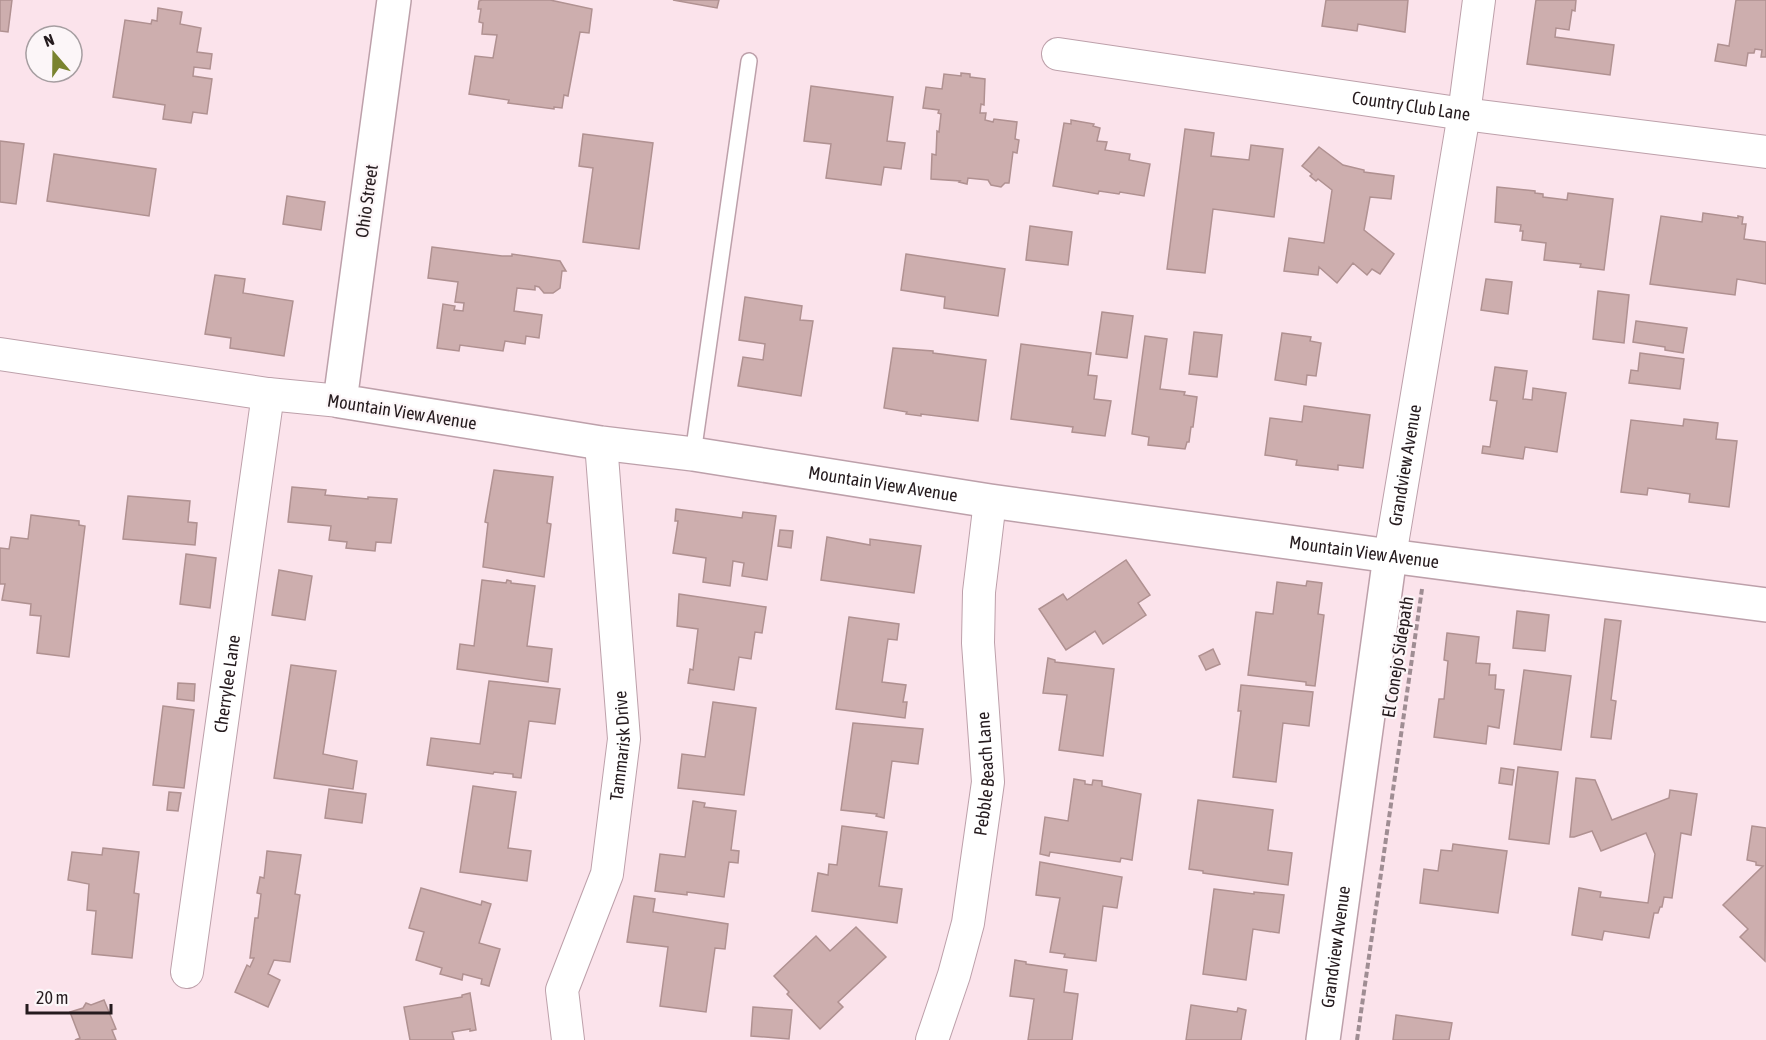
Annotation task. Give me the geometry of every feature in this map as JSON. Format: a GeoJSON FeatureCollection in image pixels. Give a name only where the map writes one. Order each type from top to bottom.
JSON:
{"type":"FeatureCollection","features":[{"type":"Feature","properties":{"kind":"street","name":"Ohio Street"},"geometry":{"type":"LineString","coordinates":[[340,401],[394,0]]}},
{"type":"Feature","properties":{"kind":"street","name":"Grandview Avenue"},"geometry":{"type":"LineString","coordinates":[[1323,1040],[1390,556],[1464,114],[1479,0]]}},
{"type":"Feature","properties":{"kind":"street","name":"Country Club Lane"},"geometry":{"type":"LineString","coordinates":[[1058,54],[1464,114],[1766,152]]}},
{"type":"Feature","properties":{"kind":"street","name":"Mountain View Avenue"},"geometry":{"type":"LineString","coordinates":[[1,358],[268,394],[340,401],[601,443],[693,454],[990,501],[1766,605]]}},
{"type":"Feature","properties":{"kind":"street","name":"Cherrylee Lane"},"geometry":{"type":"LineString","coordinates":[[187,972],[268,394]]}},
{"type":"Feature","properties":{"kind":"street","name":"Tammarisk Drive"},"geometry":{"type":"LineString","coordinates":[[568,1040],[562,990],[607,874],[624,739],[601,443]]}},
{"type":"Feature","properties":{"kind":"street","name":"Pebble Beach Lane"},"geometry":{"type":"LineString","coordinates":[[932,1040],[954,975],[968,923],[988,782],[978,643],[978,592],[990,501]]}},
{"type":"Feature","properties":{"kind":"lane"},"geometry":{"type":"LineString","coordinates":[[693,454],[749,61]]}},
{"type":"Feature","properties":{"kind":"path","name":"El Conejo Sidepath"},"geometry":{"type":"LineString","coordinates":[[1357,1040],[1416,620],[1422,587],[1428,581]]}},
{"type":"Feature","properties":{"kind":"building"},"geometry":{"type":"Polygon","coordinates":[[[0,0],[12,0],[8,32],[0,31],[0,0]]]}},
{"type":"Feature","properties":{"kind":"building"},"geometry":{"type":"Polygon","coordinates":[[[550,0],[592,9],[589,33],[580,32],[568,96],[564,95],[562,108],[508,103],[509,100],[469,94],[475,56],[493,58],[497,35],[482,34],[483,23],[479,22],[481,9],[478,9],[479,1],[550,0]]]}},
{"type":"Feature","properties":{"kind":"building"},"geometry":{"type":"Polygon","coordinates":[[[673,0],[719,0],[717,8],[673,0]]]}},
{"type":"Feature","properties":{"kind":"building"},"geometry":{"type":"Polygon","coordinates":[[[1326,0],[1408,0],[1405,32],[1358,24],[1357,31],[1322,26],[1326,0]]]}},
{"type":"Feature","properties":{"kind":"building"},"geometry":{"type":"Polygon","coordinates":[[[1536,0],[1576,0],[1569,30],[1556,28],[1555,37],[1614,45],[1610,75],[1527,64],[1536,0]]]}},
{"type":"Feature","properties":{"kind":"building"},"geometry":{"type":"Polygon","coordinates":[[[1736,0],[1766,0],[1766,57],[1761,57],[1762,50],[1755,49],[1754,53],[1748,53],[1746,66],[1715,61],[1718,44],[1729,46],[1736,0]]]}},
{"type":"Feature","properties":{"kind":"building"},"geometry":{"type":"Polygon","coordinates":[[[158,8],[182,12],[180,24],[201,28],[197,52],[212,54],[210,69],[194,67],[193,76],[212,79],[207,114],[193,112],[191,123],[163,119],[165,105],[113,97],[125,20],[151,24],[152,20],[157,21],[158,8]]]}},
{"type":"Feature","properties":{"kind":"building"},"geometry":{"type":"Polygon","coordinates":[[[961,73],[985,79],[984,105],[981,104],[980,113],[986,113],[985,120],[1017,122],[1015,139],[1019,140],[1017,153],[1013,152],[1009,183],[1001,187],[991,185],[988,180],[968,178],[967,184],[960,181],[931,179],[932,154],[936,155],[937,131],[939,132],[941,114],[938,113],[939,110],[923,108],[926,87],[942,89],[944,74],[961,76],[961,73]]]}},
{"type":"Feature","properties":{"kind":"building"},"geometry":{"type":"Polygon","coordinates":[[[811,86],[893,97],[887,141],[905,143],[901,169],[884,167],[881,185],[826,178],[831,144],[804,141],[811,86]]]}},
{"type":"Feature","properties":{"kind":"building"},"geometry":{"type":"Polygon","coordinates":[[[1071,120],[1094,124],[1093,126],[1100,128],[1097,141],[1107,142],[1105,150],[1130,154],[1129,160],[1150,164],[1144,196],[1099,191],[1098,194],[1053,186],[1064,123],[1071,124],[1071,120]]]}},
{"type":"Feature","properties":{"kind":"building"},"geometry":{"type":"Polygon","coordinates":[[[1185,129],[1214,133],[1211,156],[1249,160],[1251,145],[1283,149],[1274,217],[1213,209],[1205,273],[1167,269],[1185,129]]]}},
{"type":"Feature","properties":{"kind":"building"},"geometry":{"type":"Polygon","coordinates":[[[583,134],[653,143],[639,249],[583,242],[593,168],[579,166],[583,134]]]}},
{"type":"Feature","properties":{"kind":"building"},"geometry":{"type":"Polygon","coordinates":[[[0,141],[24,144],[16,204],[0,202],[0,141]]]}},
{"type":"Feature","properties":{"kind":"building"},"geometry":{"type":"Polygon","coordinates":[[[1319,147],[1343,165],[1364,170],[1364,172],[1394,176],[1391,199],[1370,197],[1364,230],[1394,254],[1380,274],[1372,269],[1367,275],[1353,263],[1337,283],[1319,267],[1318,275],[1284,271],[1289,238],[1324,243],[1332,190],[1318,179],[1316,181],[1310,176],[1312,174],[1302,166],[1319,147]]]}},
{"type":"Feature","properties":{"kind":"building"},"geometry":{"type":"Polygon","coordinates":[[[54,154],[156,169],[149,216],[47,201],[54,154]]]}},
{"type":"Feature","properties":{"kind":"building"},"geometry":{"type":"Polygon","coordinates":[[[1497,187],[1535,191],[1535,193],[1543,194],[1543,197],[1567,200],[1568,193],[1613,199],[1604,270],[1580,267],[1581,264],[1544,260],[1546,243],[1522,240],[1521,225],[1495,222],[1497,187]]]}},
{"type":"Feature","properties":{"kind":"building"},"geometry":{"type":"Polygon","coordinates":[[[287,196],[325,202],[321,230],[283,224],[287,196]]]}},
{"type":"Feature","properties":{"kind":"building"},"geometry":{"type":"Polygon","coordinates":[[[1703,213],[1743,217],[1742,224],[1746,224],[1744,239],[1766,242],[1766,284],[1737,279],[1735,295],[1650,284],[1661,216],[1702,222],[1703,213]]]}},
{"type":"Feature","properties":{"kind":"building"},"geometry":{"type":"Polygon","coordinates":[[[1030,226],[1072,232],[1068,265],[1026,260],[1030,226]]]}},
{"type":"Feature","properties":{"kind":"building"},"geometry":{"type":"Polygon","coordinates":[[[432,247],[560,261],[566,271],[562,271],[560,288],[553,293],[544,293],[535,286],[535,290],[517,288],[514,311],[542,315],[539,338],[526,336],[525,344],[505,341],[503,351],[460,345],[459,351],[437,348],[443,304],[455,306],[454,310],[463,311],[464,303],[455,302],[458,282],[428,278],[432,247]]]}},
{"type":"Feature","properties":{"kind":"building"},"geometry":{"type":"Polygon","coordinates":[[[906,254],[1005,269],[998,316],[944,308],[945,297],[901,290],[906,254]]]}},
{"type":"Feature","properties":{"kind":"building"},"geometry":{"type":"Polygon","coordinates":[[[215,275],[245,279],[243,293],[293,301],[284,356],[230,348],[231,338],[205,334],[215,275]]]}},
{"type":"Feature","properties":{"kind":"building"},"geometry":{"type":"Polygon","coordinates":[[[1486,279],[1512,282],[1508,314],[1481,310],[1486,279]]]}},
{"type":"Feature","properties":{"kind":"building"},"geometry":{"type":"Polygon","coordinates":[[[1598,291],[1629,295],[1624,343],[1593,339],[1598,291]]]}},
{"type":"Feature","properties":{"kind":"building"},"geometry":{"type":"Polygon","coordinates":[[[745,297],[802,306],[800,320],[813,321],[801,396],[738,386],[743,357],[763,360],[765,344],[739,340],[745,297]]]}},
{"type":"Feature","properties":{"kind":"building"},"geometry":{"type":"Polygon","coordinates":[[[1102,312],[1133,316],[1127,358],[1096,354],[1102,312]]]}},
{"type":"Feature","properties":{"kind":"building"},"geometry":{"type":"Polygon","coordinates":[[[1636,321],[1687,328],[1683,353],[1665,350],[1665,347],[1633,342],[1636,321]]]}},
{"type":"Feature","properties":{"kind":"building"},"geometry":{"type":"Polygon","coordinates":[[[1194,332],[1222,335],[1217,377],[1189,374],[1194,332]]]}},
{"type":"Feature","properties":{"kind":"building"},"geometry":{"type":"Polygon","coordinates":[[[1282,333],[1311,337],[1310,341],[1321,343],[1316,376],[1307,375],[1306,385],[1275,380],[1282,333]]]}},
{"type":"Feature","properties":{"kind":"building"},"geometry":{"type":"Polygon","coordinates":[[[1145,336],[1167,339],[1160,389],[1185,392],[1184,395],[1197,397],[1193,427],[1191,427],[1189,442],[1185,449],[1148,445],[1149,437],[1132,434],[1145,336]]]}},
{"type":"Feature","properties":{"kind":"building"},"geometry":{"type":"Polygon","coordinates":[[[1021,344],[1091,353],[1088,375],[1097,376],[1094,399],[1111,401],[1105,436],[1072,432],[1073,427],[1011,419],[1021,344]]]}},
{"type":"Feature","properties":{"kind":"building"},"geometry":{"type":"Polygon","coordinates":[[[893,348],[933,351],[933,353],[986,360],[978,421],[906,414],[907,412],[884,408],[893,348]]]}},
{"type":"Feature","properties":{"kind":"building"},"geometry":{"type":"Polygon","coordinates":[[[1640,353],[1684,359],[1680,389],[1629,383],[1631,370],[1638,371],[1640,353]]]}},
{"type":"Feature","properties":{"kind":"building"},"geometry":{"type":"Polygon","coordinates":[[[1495,367],[1527,371],[1523,399],[1532,400],[1533,388],[1566,393],[1557,452],[1525,447],[1523,459],[1482,453],[1483,446],[1490,447],[1497,401],[1490,400],[1495,367]]]}},
{"type":"Feature","properties":{"kind":"building"},"geometry":{"type":"Polygon","coordinates":[[[1304,406],[1370,415],[1363,468],[1338,465],[1338,470],[1296,465],[1297,460],[1265,455],[1270,418],[1302,422],[1304,406]]]}},
{"type":"Feature","properties":{"kind":"building"},"geometry":{"type":"Polygon","coordinates":[[[1684,419],[1718,423],[1716,439],[1737,441],[1729,507],[1689,502],[1690,494],[1648,488],[1647,495],[1621,492],[1631,420],[1683,426],[1684,419]]]}},
{"type":"Feature","properties":{"kind":"building"},"geometry":{"type":"Polygon","coordinates":[[[494,470],[553,477],[547,523],[551,524],[544,577],[483,567],[488,523],[485,522],[494,470]]]}},
{"type":"Feature","properties":{"kind":"building"},"geometry":{"type":"Polygon","coordinates":[[[292,487],[326,490],[325,495],[397,499],[391,543],[376,542],[375,551],[346,548],[347,542],[329,540],[331,526],[288,522],[292,487]]]}},
{"type":"Feature","properties":{"kind":"building"},"geometry":{"type":"Polygon","coordinates":[[[128,496],[190,501],[188,522],[197,523],[195,545],[123,539],[128,496]]]}},
{"type":"Feature","properties":{"kind":"building"},"geometry":{"type":"Polygon","coordinates":[[[676,509],[742,518],[743,512],[776,516],[767,580],[742,576],[744,563],[733,561],[730,586],[703,582],[706,558],[673,553],[678,521],[675,521],[676,509]]]}},
{"type":"Feature","properties":{"kind":"building"},"geometry":{"type":"Polygon","coordinates":[[[31,515],[79,521],[79,525],[85,526],[69,657],[37,653],[41,616],[30,615],[31,604],[2,600],[5,584],[0,584],[0,548],[9,549],[11,537],[28,539],[31,515]]]}},
{"type":"Feature","properties":{"kind":"building"},"geometry":{"type":"Polygon","coordinates":[[[780,530],[793,531],[791,548],[778,546],[780,530]]]}},
{"type":"Feature","properties":{"kind":"building"},"geometry":{"type":"Polygon","coordinates":[[[827,537],[870,545],[870,539],[921,546],[914,593],[821,580],[827,537]]]}},
{"type":"Feature","properties":{"kind":"building"},"geometry":{"type":"Polygon","coordinates":[[[186,554],[216,558],[210,608],[180,604],[186,554]]]}},
{"type":"Feature","properties":{"kind":"building"},"geometry":{"type":"Polygon","coordinates":[[[1126,560],[1150,595],[1138,603],[1146,615],[1103,644],[1095,631],[1066,650],[1039,609],[1063,594],[1067,600],[1126,560]]]}},
{"type":"Feature","properties":{"kind":"building"},"geometry":{"type":"Polygon","coordinates":[[[279,570],[312,576],[305,620],[272,615],[279,570]]]}},
{"type":"Feature","properties":{"kind":"building"},"geometry":{"type":"Polygon","coordinates":[[[482,580],[506,583],[507,580],[511,583],[535,586],[527,646],[552,649],[548,682],[457,669],[460,644],[474,646],[482,580]]]}},
{"type":"Feature","properties":{"kind":"building"},"geometry":{"type":"Polygon","coordinates":[[[1307,581],[1322,583],[1318,614],[1324,615],[1315,686],[1306,685],[1306,682],[1248,675],[1256,612],[1273,614],[1277,582],[1306,586],[1307,581]]]}},
{"type":"Feature","properties":{"kind":"building"},"geometry":{"type":"Polygon","coordinates":[[[679,594],[766,607],[762,633],[755,632],[751,659],[739,657],[734,690],[688,683],[690,669],[693,670],[698,629],[677,626],[679,594]]]}},
{"type":"Feature","properties":{"kind":"building"},"geometry":{"type":"Polygon","coordinates":[[[1517,611],[1549,615],[1545,651],[1513,648],[1517,611]]]}},
{"type":"Feature","properties":{"kind":"building"},"geometry":{"type":"Polygon","coordinates":[[[849,617],[899,624],[897,640],[888,639],[882,682],[906,685],[903,702],[907,702],[905,718],[836,709],[849,617]]]}},
{"type":"Feature","properties":{"kind":"building"},"geometry":{"type":"Polygon","coordinates":[[[1605,619],[1621,621],[1611,700],[1616,701],[1611,739],[1591,737],[1605,619]]]}},
{"type":"Feature","properties":{"kind":"building"},"geometry":{"type":"Polygon","coordinates":[[[1447,633],[1479,637],[1476,663],[1490,664],[1489,675],[1496,675],[1495,689],[1504,690],[1499,728],[1488,726],[1486,744],[1434,737],[1439,699],[1444,699],[1448,661],[1444,660],[1447,633]]]}},
{"type":"Feature","properties":{"kind":"building"},"geometry":{"type":"Polygon","coordinates":[[[1213,649],[1220,664],[1206,670],[1199,656],[1213,649]]]}},
{"type":"Feature","properties":{"kind":"building"},"geometry":{"type":"Polygon","coordinates":[[[1048,658],[1055,662],[1114,669],[1103,756],[1059,750],[1067,695],[1043,693],[1048,658]]]}},
{"type":"Feature","properties":{"kind":"building"},"geometry":{"type":"Polygon","coordinates":[[[291,665],[336,671],[323,754],[357,761],[353,789],[274,778],[291,665]]]}},
{"type":"Feature","properties":{"kind":"building"},"geometry":{"type":"Polygon","coordinates":[[[1524,670],[1571,676],[1561,750],[1514,744],[1524,670]]]}},
{"type":"Feature","properties":{"kind":"building"},"geometry":{"type":"Polygon","coordinates":[[[489,681],[560,689],[555,724],[529,721],[521,778],[513,777],[513,774],[494,772],[493,774],[427,765],[431,738],[480,744],[489,681]]]}},
{"type":"Feature","properties":{"kind":"building"},"geometry":{"type":"Polygon","coordinates":[[[178,683],[195,684],[194,701],[177,699],[178,683]]]}},
{"type":"Feature","properties":{"kind":"building"},"geometry":{"type":"Polygon","coordinates":[[[1241,685],[1313,692],[1309,726],[1283,723],[1276,782],[1233,777],[1241,711],[1238,711],[1241,685]]]}},
{"type":"Feature","properties":{"kind":"building"},"geometry":{"type":"Polygon","coordinates":[[[713,702],[756,708],[744,795],[678,788],[682,754],[705,757],[713,702]]]}},
{"type":"Feature","properties":{"kind":"building"},"geometry":{"type":"Polygon","coordinates":[[[163,706],[194,710],[184,788],[153,785],[163,706]]]}},
{"type":"Feature","properties":{"kind":"building"},"geometry":{"type":"Polygon","coordinates":[[[853,723],[923,729],[918,764],[892,761],[884,818],[876,816],[877,814],[841,810],[853,723]]]}},
{"type":"Feature","properties":{"kind":"building"},"geometry":{"type":"Polygon","coordinates":[[[1518,767],[1558,772],[1549,844],[1509,839],[1518,767]]]}},
{"type":"Feature","properties":{"kind":"building"},"geometry":{"type":"Polygon","coordinates":[[[1501,768],[1514,770],[1512,785],[1499,783],[1501,768]]]}},
{"type":"Feature","properties":{"kind":"building"},"geometry":{"type":"Polygon","coordinates":[[[1576,778],[1595,780],[1612,820],[1669,798],[1670,790],[1697,794],[1691,835],[1681,833],[1672,898],[1664,897],[1662,907],[1658,913],[1654,913],[1649,938],[1604,931],[1602,940],[1572,935],[1579,888],[1601,892],[1600,897],[1648,903],[1655,854],[1646,833],[1601,851],[1592,831],[1570,837],[1576,778]]]}},
{"type":"Feature","properties":{"kind":"building"},"geometry":{"type":"Polygon","coordinates":[[[1074,779],[1092,785],[1093,780],[1102,781],[1102,786],[1141,794],[1132,860],[1121,858],[1120,862],[1050,852],[1049,856],[1040,854],[1045,817],[1068,821],[1074,779]]]}},
{"type":"Feature","properties":{"kind":"building"},"geometry":{"type":"Polygon","coordinates":[[[473,786],[516,792],[508,848],[531,851],[527,881],[460,872],[473,786]]]}},
{"type":"Feature","properties":{"kind":"building"},"geometry":{"type":"Polygon","coordinates":[[[329,789],[366,794],[362,823],[325,818],[329,789]]]}},
{"type":"Feature","properties":{"kind":"building"},"geometry":{"type":"Polygon","coordinates":[[[169,792],[181,793],[178,811],[167,810],[169,792]]]}},
{"type":"Feature","properties":{"kind":"building"},"geometry":{"type":"Polygon","coordinates":[[[1198,800],[1273,810],[1268,850],[1292,853],[1288,885],[1189,869],[1198,800]]]}},
{"type":"Feature","properties":{"kind":"building"},"geometry":{"type":"Polygon","coordinates":[[[693,801],[705,803],[704,807],[736,811],[731,850],[739,851],[738,863],[729,862],[724,897],[655,891],[660,854],[685,857],[693,801]]]}},
{"type":"Feature","properties":{"kind":"building"},"geometry":{"type":"Polygon","coordinates":[[[842,826],[887,832],[879,886],[902,889],[897,923],[812,911],[818,873],[828,875],[829,864],[837,865],[842,826]]]}},
{"type":"Feature","properties":{"kind":"building"},"geometry":{"type":"Polygon","coordinates":[[[1752,826],[1766,828],[1765,961],[1740,937],[1748,929],[1723,905],[1763,866],[1747,860],[1752,826]]]}},
{"type":"Feature","properties":{"kind":"building"},"geometry":{"type":"Polygon","coordinates":[[[1453,844],[1507,851],[1498,913],[1420,903],[1424,869],[1438,871],[1441,850],[1452,851],[1453,844]]]}},
{"type":"Feature","properties":{"kind":"building"},"geometry":{"type":"Polygon","coordinates":[[[103,848],[139,852],[134,893],[139,894],[132,958],[92,954],[96,911],[87,910],[89,884],[68,880],[72,852],[102,855],[103,848]]]}},
{"type":"Feature","properties":{"kind":"building"},"geometry":{"type":"Polygon","coordinates":[[[267,851],[301,855],[295,894],[300,895],[290,962],[274,960],[268,974],[280,980],[268,1007],[235,992],[247,965],[250,967],[254,958],[250,958],[255,918],[258,918],[261,894],[257,893],[260,877],[264,878],[267,851]]]}},
{"type":"Feature","properties":{"kind":"building"},"geometry":{"type":"Polygon","coordinates":[[[1040,862],[1122,877],[1117,908],[1103,906],[1096,961],[1064,957],[1065,954],[1050,952],[1060,898],[1036,895],[1040,862]]]}},
{"type":"Feature","properties":{"kind":"building"},"geometry":{"type":"Polygon","coordinates":[[[421,888],[481,905],[482,901],[491,904],[479,943],[500,949],[489,986],[481,984],[482,979],[463,974],[462,980],[440,974],[442,968],[416,960],[424,932],[409,928],[421,888]]]}},
{"type":"Feature","properties":{"kind":"building"},"geometry":{"type":"Polygon","coordinates":[[[1214,889],[1284,895],[1279,933],[1253,929],[1246,980],[1203,974],[1214,889]]]}},
{"type":"Feature","properties":{"kind":"building"},"geometry":{"type":"Polygon","coordinates":[[[634,896],[655,899],[653,912],[728,924],[725,949],[715,948],[706,1012],[660,1006],[668,947],[627,942],[634,896]]]}},
{"type":"Feature","properties":{"kind":"building"},"geometry":{"type":"Polygon","coordinates":[[[856,927],[886,957],[838,1002],[843,1007],[820,1029],[787,994],[789,992],[774,976],[816,936],[830,951],[856,927]]]}},
{"type":"Feature","properties":{"kind":"building"},"geometry":{"type":"Polygon","coordinates":[[[1015,960],[1026,962],[1026,964],[1067,970],[1064,992],[1078,994],[1072,1040],[1028,1040],[1034,999],[1010,996],[1015,960]]]}},
{"type":"Feature","properties":{"kind":"building"},"geometry":{"type":"Polygon","coordinates":[[[470,993],[476,1030],[452,1032],[454,1040],[410,1040],[404,1007],[462,997],[470,993]]]}},
{"type":"Feature","properties":{"kind":"building"},"geometry":{"type":"Polygon","coordinates":[[[104,1000],[116,1029],[112,1030],[116,1040],[75,1040],[80,1038],[70,1012],[83,1008],[86,1003],[91,1005],[104,1000]]]}},
{"type":"Feature","properties":{"kind":"building"},"geometry":{"type":"Polygon","coordinates":[[[1191,1005],[1237,1012],[1238,1008],[1246,1010],[1241,1040],[1186,1040],[1191,1005]]]}},
{"type":"Feature","properties":{"kind":"building"},"geometry":{"type":"Polygon","coordinates":[[[753,1007],[792,1010],[789,1039],[751,1036],[753,1007]]]}},
{"type":"Feature","properties":{"kind":"building"},"geometry":{"type":"Polygon","coordinates":[[[1396,1015],[1452,1023],[1449,1040],[1393,1040],[1396,1015]]]}}]}
